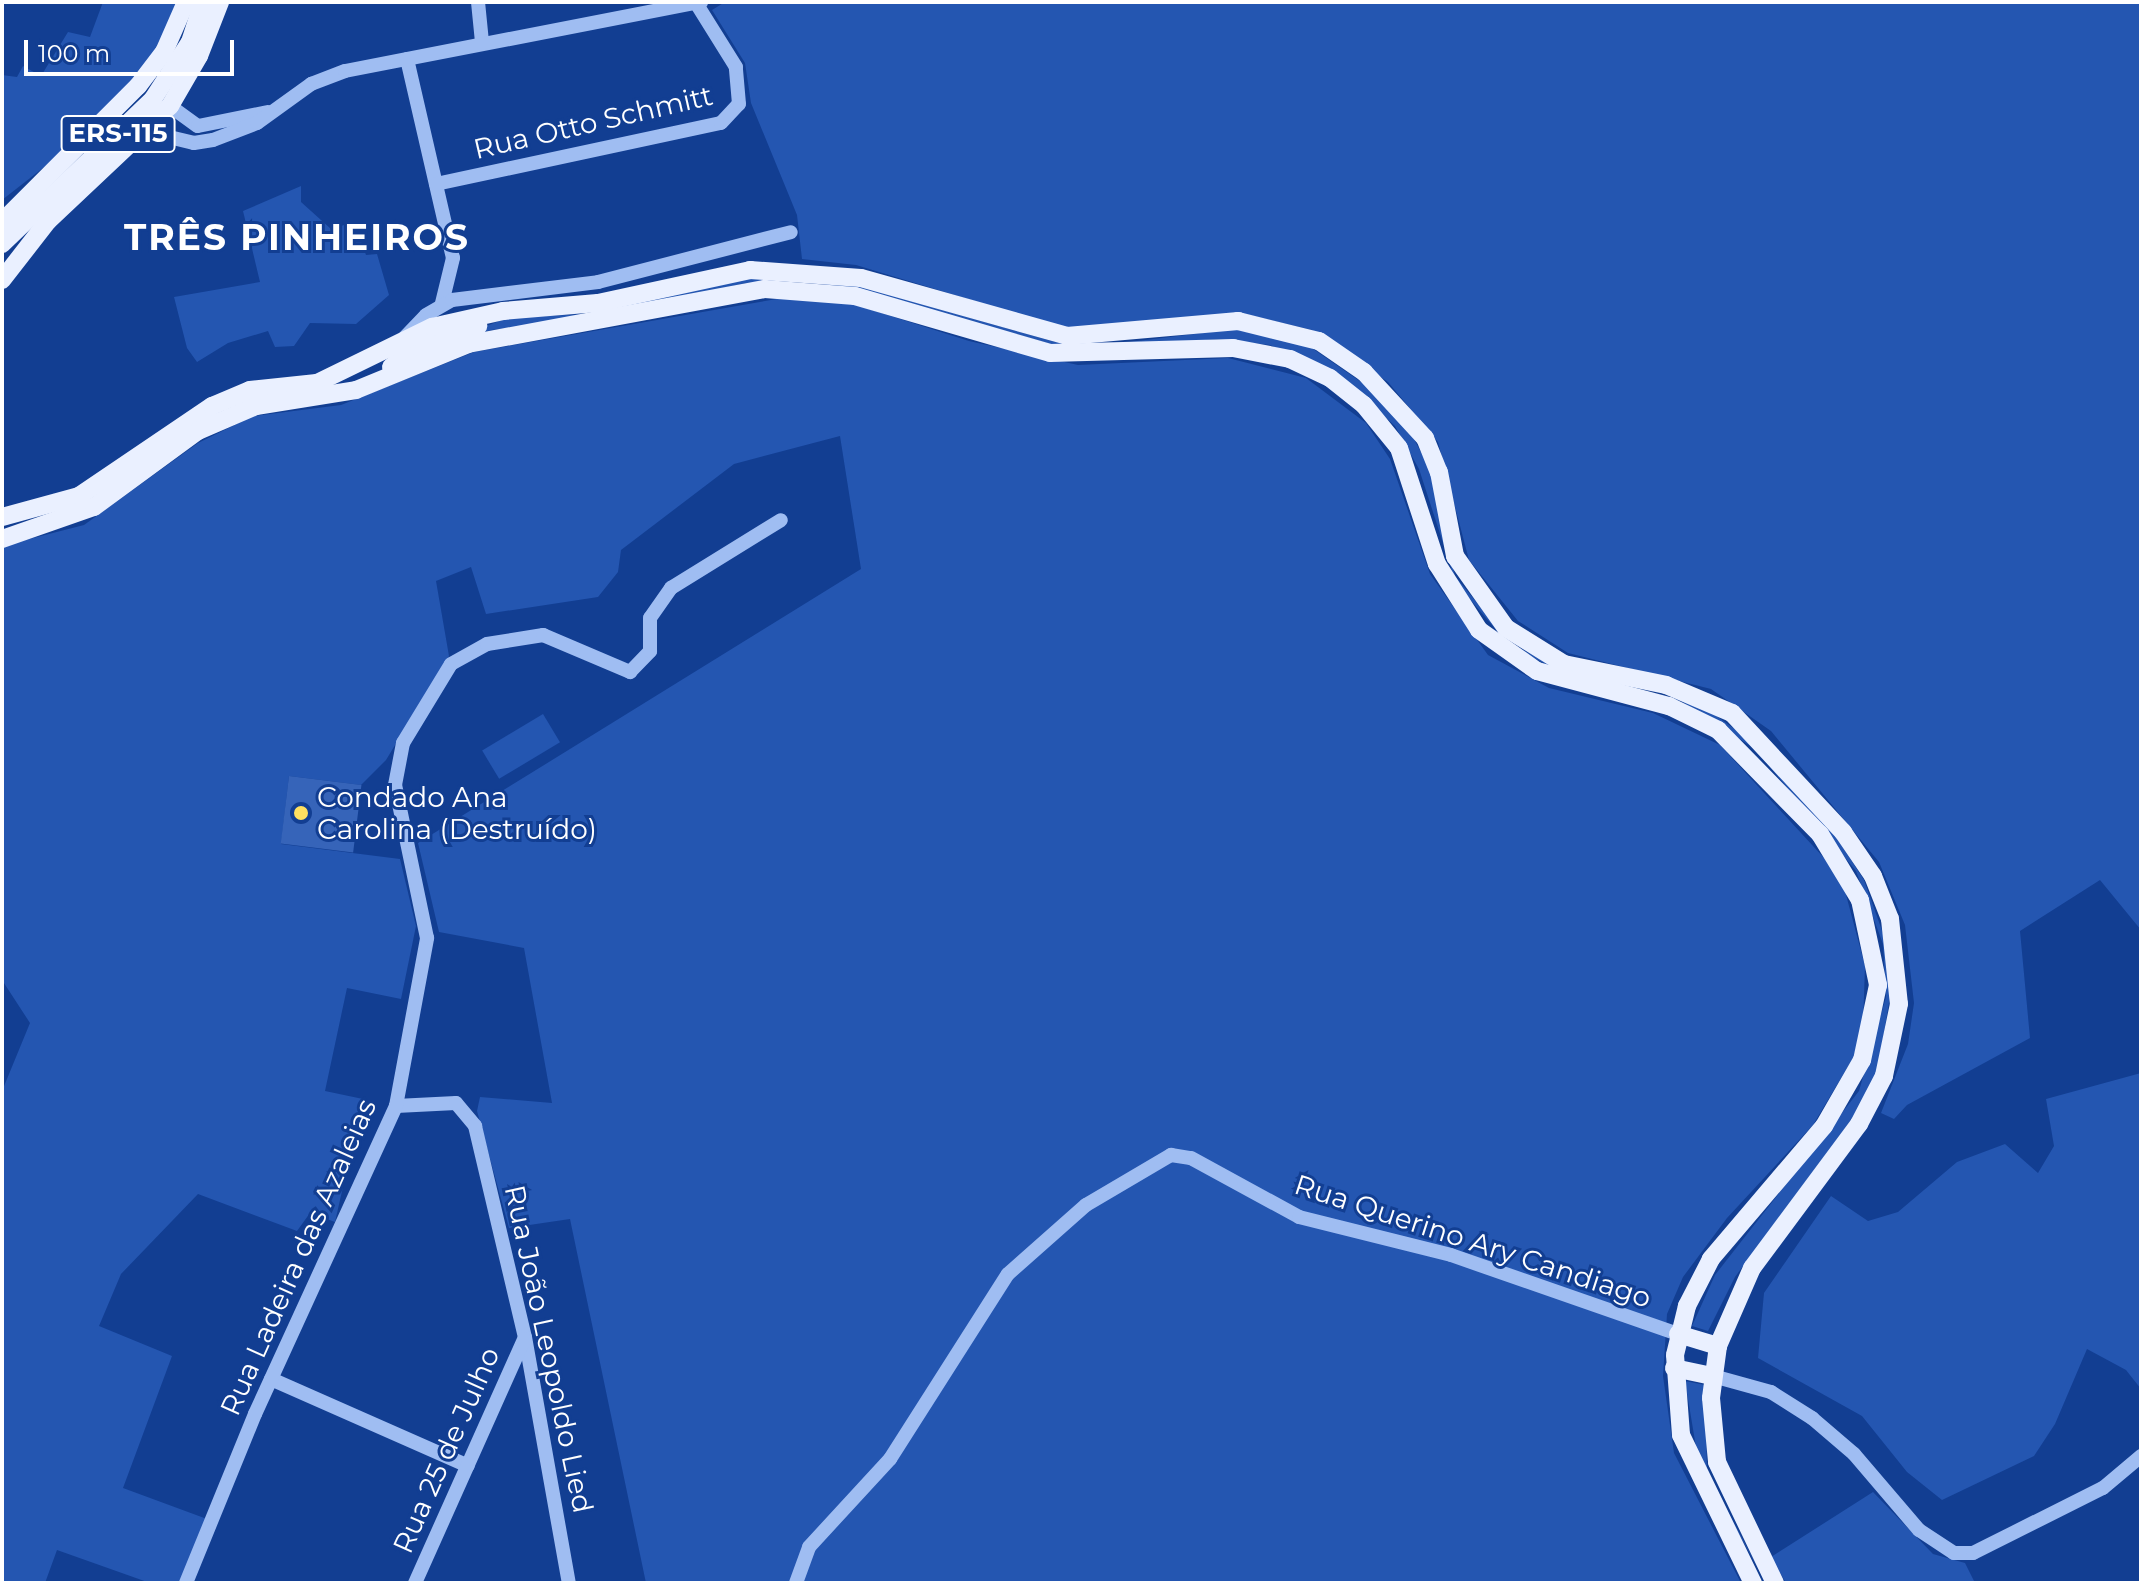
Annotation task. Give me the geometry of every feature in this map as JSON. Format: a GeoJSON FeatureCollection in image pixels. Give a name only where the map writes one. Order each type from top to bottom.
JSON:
{"type":"FeatureCollection","features":[{"type":"Feature","properties":{"kind":"main road","name":"ERS-115"},"geometry":{"type":"LineString","coordinates":[[2,222],[138,86],[164,52],[186,2]]}},
{"type":"Feature","properties":{"kind":"main road","name":"ERS-115"},"geometry":{"type":"LineString","coordinates":[[2,244],[153,99],[190,42],[203,2]]}},
{"type":"Feature","properties":{"kind":"main road"},"geometry":{"type":"LineString","coordinates":[[2,280],[48,221],[170,106],[220,2]]}},
{"type":"Feature","properties":{"kind":"main road"},"geometry":{"type":"LineString","coordinates":[[2,517],[79,496],[212,406],[250,390],[317,383],[364,365],[402,340],[503,311],[598,303],[750,270],[825,271],[1067,336],[1222,322],[1270,325],[1319,341],[1364,372],[1410,418],[1434,455],[1455,556],[1491,612],[1526,644],[1564,664],[1666,685],[1732,713],[1843,832],[1873,876],[1890,919],[1899,1004],[1884,1076],[1859,1124],[1752,1268],[1718,1346],[1713,1376],[1712,1440],[1722,1482],[1775,1583]]}},
{"type":"Feature","properties":{"kind":"main road"},"geometry":{"type":"LineString","coordinates":[[2,539],[94,507],[229,415],[356,390],[468,344],[765,289],[855,296],[1050,353],[1265,352],[1346,389],[1381,423],[1409,467],[1437,564],[1479,630],[1537,671],[1669,706],[1718,730],[1820,834],[1860,900],[1878,985],[1862,1060],[1824,1126],[1711,1259],[1678,1334],[1674,1368],[1681,1435],[1753,1583]]}},
{"type":"Feature","properties":{"kind":"main road"},"geometry":{"type":"LineString","coordinates":[[385,376],[418,347],[503,311]]}},
{"type":"Feature","properties":{"kind":"main road"},"geometry":{"type":"LineString","coordinates":[[1678,1334],[1718,1346]]}},
{"type":"Feature","properties":{"kind":"main road"},"geometry":{"type":"LineString","coordinates":[[1674,1368],[1713,1376]]}},
{"type":"Feature","properties":{"kind":"street"},"geometry":{"type":"LineString","coordinates":[[478,2],[482,42]]}},
{"type":"Feature","properties":{"kind":"street"},"geometry":{"type":"LineString","coordinates":[[144,131],[194,143],[212,133],[257,123],[268,111],[333,75],[482,42],[699,3]]}},
{"type":"Feature","properties":{"kind":"street","name":"Rua Otto Schmitt"},"geometry":{"type":"LineString","coordinates":[[436,184],[721,123],[739,104],[736,67],[699,3]]}},
{"type":"Feature","properties":{"kind":"street"},"geometry":{"type":"LineString","coordinates":[[407,59],[453,258],[442,303]]}},
{"type":"Feature","properties":{"kind":"street"},"geometry":{"type":"LineString","coordinates":[[170,106],[187,123],[212,133]]}},
{"type":"Feature","properties":{"kind":"street"},"geometry":{"type":"LineString","coordinates":[[402,340],[442,303],[511,289],[598,282],[791,232]]}},
{"type":"Feature","properties":{"kind":"street"},"geometry":{"type":"LineString","coordinates":[[503,311],[511,289]]}},
{"type":"Feature","properties":{"kind":"street","name":"Rua Ladeira das Azaleias"},"geometry":{"type":"LineString","coordinates":[[186,1583],[271,1379],[396,1106],[427,938],[402,823],[396,763],[440,680],[470,651],[523,636],[568,643],[617,672],[630,672],[650,651],[650,618],[671,588],[781,520]]}},
{"type":"Feature","properties":{"kind":"street","name":"Rua João Leopoldo Lied"},"geometry":{"type":"LineString","coordinates":[[396,1106],[456,1103],[475,1126],[525,1337],[569,1583]]}},
{"type":"Feature","properties":{"kind":"street","name":"Rua Querino Ary Candiago"},"geometry":{"type":"LineString","coordinates":[[796,1583],[809,1547],[890,1459],[1008,1274],[1086,1205],[1171,1155],[1191,1158],[1299,1217],[1451,1255],[1678,1334]]}},
{"type":"Feature","properties":{"kind":"street","name":"Rua 25 de Julho"},"geometry":{"type":"LineString","coordinates":[[415,1583],[525,1337]]}},
{"type":"Feature","properties":{"kind":"street"},"geometry":{"type":"LineString","coordinates":[[1713,1376],[1771,1392],[1812,1418],[1854,1454],[1919,1530],[1954,1553],[1973,1553],[2103,1488],[2141,1456]]}},
{"type":"Feature","properties":{"kind":"street"},"geometry":{"type":"LineString","coordinates":[[271,1379],[468,1466]]}},
{"type":"Feature","properties":{"kind":"shaded area"},"geometry":{"type":"Polygon","coordinates":[[[103,2],[181,2],[159,53],[57,157],[2,200],[2,75],[17,77],[23,66],[41,76],[68,32],[90,37],[103,2]]]}},
{"type":"Feature","properties":{"kind":"shaded area"},"geometry":{"type":"Polygon","coordinates":[[[725,2],[2141,2],[2141,930],[2100,880],[2020,931],[2030,1038],[1907,1105],[1894,1119],[1881,1113],[1908,1044],[1914,1003],[1905,925],[1879,862],[1771,731],[1711,689],[1568,653],[1518,621],[1469,560],[1438,442],[1388,382],[1312,330],[1241,313],[1107,329],[1060,327],[856,265],[802,259],[797,215],[751,103],[745,63],[712,10],[725,2]]]}},
{"type":"Feature","properties":{"kind":"shaded area"},"geometry":{"type":"Polygon","coordinates":[[[301,186],[301,202],[331,229],[354,222],[366,255],[377,254],[389,295],[356,324],[310,323],[294,346],[275,347],[268,331],[228,343],[197,362],[187,348],[174,297],[260,282],[243,211],[301,186]]]}},
{"type":"Feature","properties":{"kind":"shaded area"},"geometry":{"type":"Polygon","coordinates":[[[776,276],[856,285],[1055,342],[1121,343],[1235,329],[1306,344],[1364,384],[1409,430],[1429,467],[1455,576],[1510,643],[1566,673],[1701,705],[1757,745],[1833,832],[1864,880],[1885,939],[1890,997],[1878,1068],[1859,1109],[1735,1277],[1708,1331],[1692,1326],[1715,1275],[1859,1091],[1886,997],[1883,944],[1856,871],[1755,749],[1681,701],[1567,675],[1510,646],[1456,583],[1419,469],[1395,426],[1339,375],[1270,345],[1217,339],[1123,347],[1051,344],[848,287],[795,281],[746,283],[582,319],[491,330],[414,354],[507,318],[586,314],[725,281],[776,276]]]}},
{"type":"Feature","properties":{"kind":"shaded area"},"geometry":{"type":"Polygon","coordinates":[[[788,297],[850,303],[969,341],[1078,365],[1228,358],[1306,378],[1366,423],[1390,459],[1430,574],[1488,655],[1549,688],[1653,713],[1720,745],[1825,859],[1845,891],[1865,966],[1863,1026],[1853,1058],[1813,1125],[1727,1218],[1683,1277],[1667,1314],[1663,1376],[1674,1453],[1741,1583],[646,1583],[570,1219],[509,1228],[477,1111],[480,1097],[552,1103],[524,948],[439,932],[418,843],[861,569],[840,436],[734,464],[621,550],[618,572],[598,597],[486,614],[471,567],[436,581],[449,656],[386,760],[361,785],[289,776],[281,844],[400,859],[416,926],[401,999],[347,988],[325,1091],[363,1099],[335,1222],[310,1213],[297,1231],[198,1194],[121,1274],[99,1326],[172,1356],[123,1488],[207,1519],[181,1583],[150,1583],[57,1550],[45,1583],[2,1583],[2,1091],[30,1023],[2,980],[2,546],[84,525],[198,443],[253,416],[341,405],[474,352],[788,297]]]}},
{"type":"Feature","properties":{"kind":"shaded area"},"geometry":{"type":"Polygon","coordinates":[[[543,714],[560,742],[499,779],[482,751],[543,714]]]}},
{"type":"Feature","properties":{"kind":"shaded area"},"geometry":{"type":"Polygon","coordinates":[[[2141,1073],[2141,1389],[2126,1370],[2087,1349],[2055,1424],[2034,1456],[1942,1500],[1907,1472],[1862,1416],[1758,1358],[1764,1293],[1831,1196],[1868,1221],[1898,1212],[1957,1162],[2005,1144],[2038,1173],[2054,1146],[2046,1099],[2141,1073]]]}},
{"type":"Feature","properties":{"kind":"shaded area"},"geometry":{"type":"Polygon","coordinates":[[[1685,1381],[1705,1385],[1707,1472],[1766,1583],[1698,1459],[1685,1381]]]}},
{"type":"Feature","properties":{"kind":"shaded area"},"geometry":{"type":"Polygon","coordinates":[[[1873,1492],[1933,1554],[1965,1563],[1975,1583],[1786,1583],[1771,1557],[1873,1492]]]}},
{"type":"Feature","properties":{"kind":"building","name":"Condado Ana Carolina (Destruído)"},"geometry":{"type":"Polygon","coordinates":[[[289,776],[361,785],[353,852],[281,843],[289,776]]]}},
{"type":"Feature","properties":{"kind":"place","name":"Condado Ana Carolina (Destruído)"},"geometry":{"type":"Point","coordinates":[301,813]}},
{"type":"Feature","properties":{"kind":"district","name":"TRÊS PINHEIROS"},"geometry":{"type":"Point","coordinates":[297,238]}}]}
